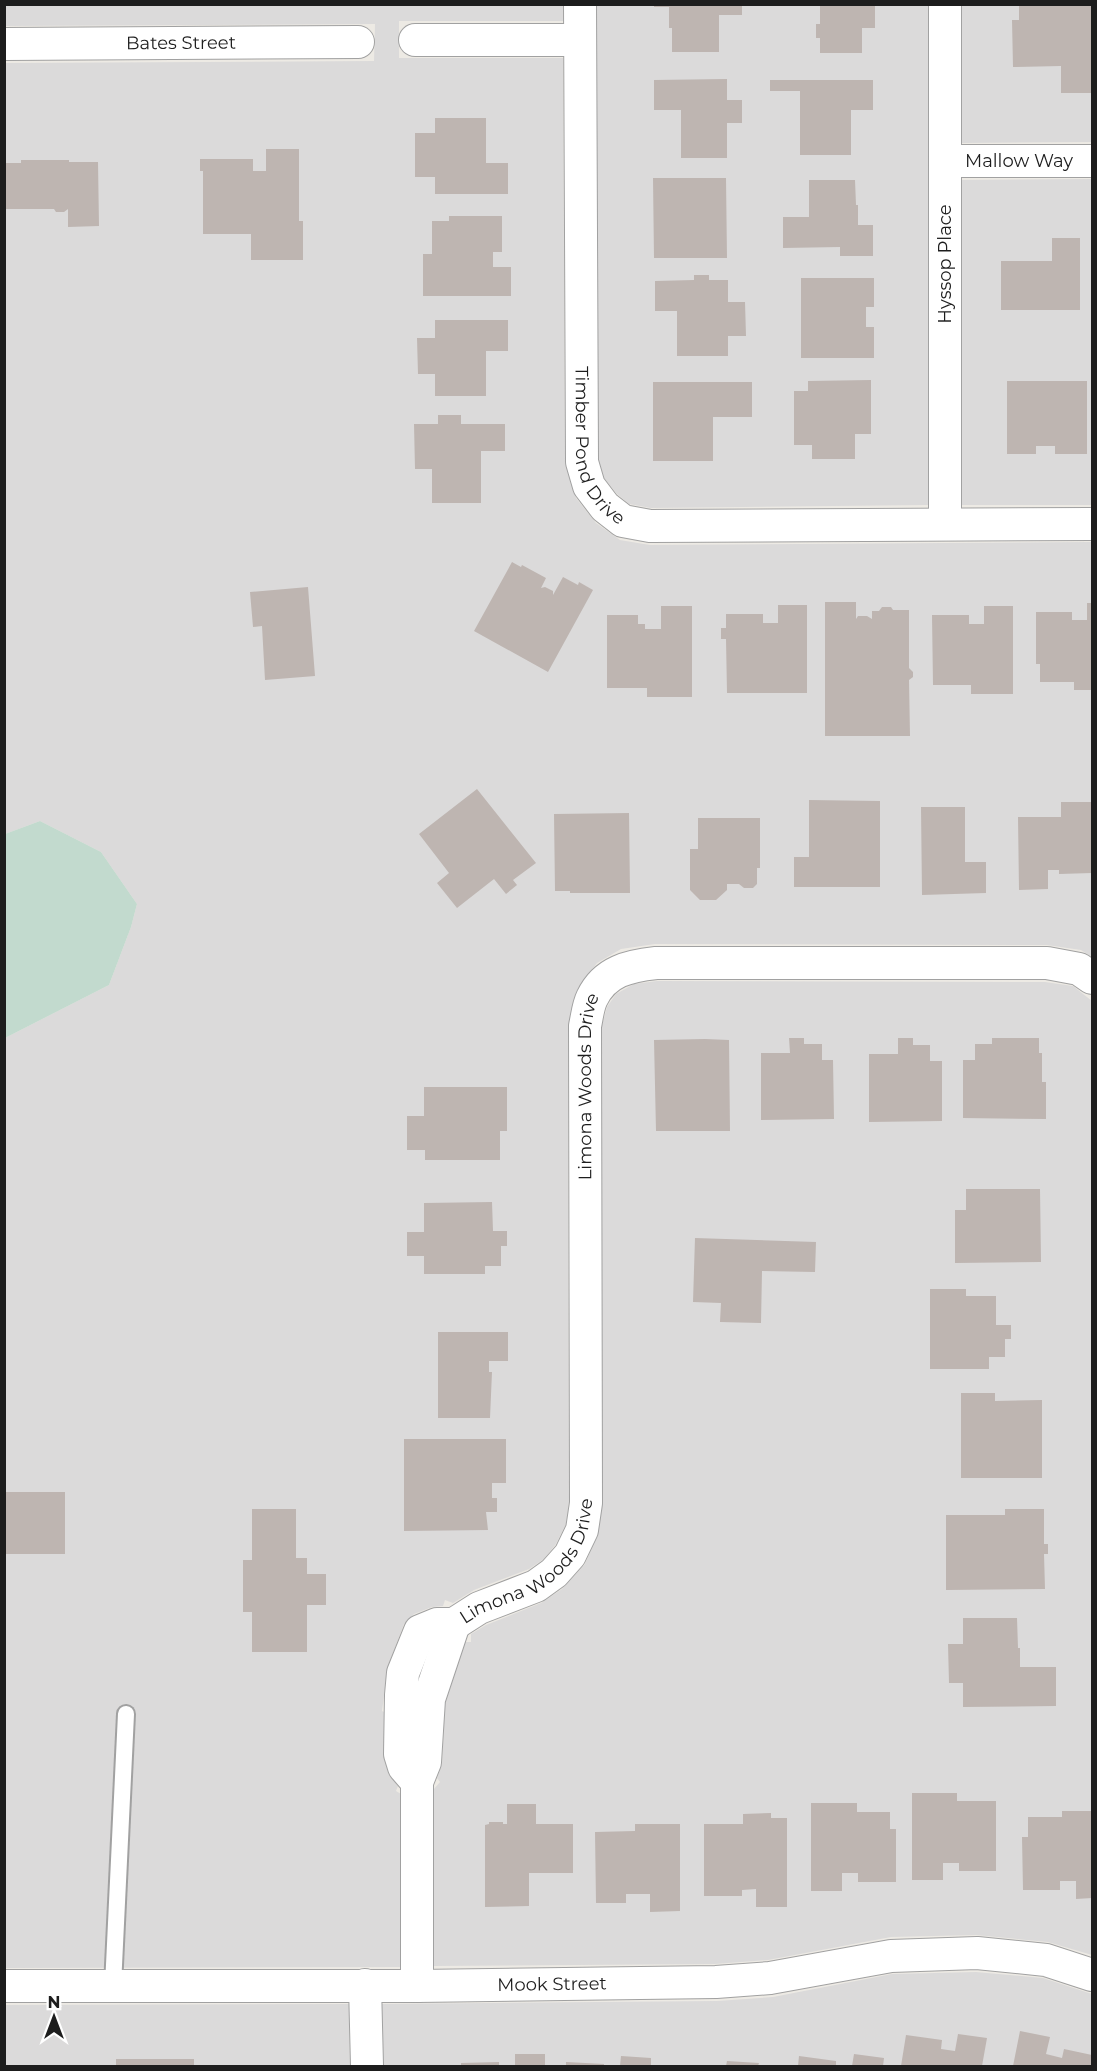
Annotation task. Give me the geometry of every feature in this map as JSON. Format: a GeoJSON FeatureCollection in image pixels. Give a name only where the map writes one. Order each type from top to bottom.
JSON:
{"type":"FeatureCollection","features":[{"type":"Feature","properties":{"kind":"street","name":"Timber Pond Drive"},"geometry":{"type":"LineString","coordinates":[[580,4],[582,462],[589,486],[605,507],[623,521],[650,526],[1092,524]]}},
{"type":"Feature","properties":{"kind":"street","name":"Hyssop Place"},"geometry":{"type":"LineString","coordinates":[[945,4],[945,524]]}},
{"type":"Feature","properties":{"kind":"street"},"geometry":{"type":"LineString","coordinates":[[415,40],[579,40]]}},
{"type":"Feature","properties":{"kind":"street","name":"Bates Street"},"geometry":{"type":"LineString","coordinates":[[4,45],[358,42]]}},
{"type":"Feature","properties":{"kind":"street","name":"Mallow Way"},"geometry":{"type":"LineString","coordinates":[[945,161],[1092,161]]}},
{"type":"Feature","properties":{"kind":"street","name":"Limona Woods Drive"},"geometry":{"type":"LineString","coordinates":[[417,1986],[417,1782],[404,1767],[400,1754],[415,1697],[403,1673],[420,1632],[437,1624],[454,1624],[479,1608],[536,1586],[554,1573],[570,1555],[582,1530],[585,1503],[585,1026],[592,999],[605,980],[629,966],[656,963],[1047,963],[1079,969],[1092,978]]}},
{"type":"Feature","properties":{"kind":"street","name":"Mook Street"},"geometry":{"type":"LineString","coordinates":[[4,1986],[417,1986],[716,1982],[770,1978],[891,1956],[977,1953],[1046,1960],[1092,1975]]}},
{"type":"Feature","properties":{"kind":"street"},"geometry":{"type":"LineString","coordinates":[[365,1985],[367,2067]]}},
{"type":"Feature","properties":{"kind":"lane"},"geometry":{"type":"LineString","coordinates":[[113,1986],[126,1714]]}},
{"type":"Feature","properties":{"kind":"shaded area"},"geometry":{"type":"Polygon","coordinates":[[[4,5],[563,5],[563,21],[399,21],[399,58],[563,58],[565,462],[576,498],[596,523],[620,540],[650,545],[1092,542],[1092,957],[1081,950],[1047,945],[655,944],[621,949],[597,963],[579,987],[568,1026],[569,1502],[566,1524],[556,1544],[544,1559],[529,1569],[474,1590],[453,1603],[445,1600],[443,1606],[432,1607],[414,1614],[404,1624],[388,1666],[382,1711],[384,1712],[384,1754],[389,1774],[398,1786],[396,1791],[401,1794],[401,1967],[5,1968],[5,1038],[109,985],[131,927],[137,904],[101,852],[40,821],[5,834],[5,63],[374,61],[375,24],[5,26],[4,5]]]}},
{"type":"Feature","properties":{"kind":"shaded area"},"geometry":{"type":"Polygon","coordinates":[[[596,5],[929,5],[929,505],[651,508],[629,504],[603,477],[598,459],[596,5]]]}},
{"type":"Feature","properties":{"kind":"shaded area"},"geometry":{"type":"Polygon","coordinates":[[[962,5],[1092,5],[1092,142],[962,143],[962,5]]]}},
{"type":"Feature","properties":{"kind":"shaded area"},"geometry":{"type":"Polygon","coordinates":[[[1092,179],[1092,505],[962,505],[962,180],[1092,179]]]}},
{"type":"Feature","properties":{"kind":"shaded area"},"geometry":{"type":"Polygon","coordinates":[[[657,981],[1045,982],[1073,986],[1092,1001],[1092,1955],[1048,1942],[976,1935],[891,1937],[768,1960],[715,1964],[433,1966],[434,1789],[440,1782],[437,1778],[442,1763],[445,1704],[465,1642],[471,1642],[471,1634],[486,1625],[541,1603],[562,1589],[585,1564],[598,1533],[602,1503],[601,1029],[607,1007],[616,994],[634,984],[657,981]]]}},
{"type":"Feature","properties":{"kind":"shaded area"},"geometry":{"type":"Polygon","coordinates":[[[976,1972],[1043,1978],[1092,1994],[1092,2066],[383,2066],[382,2004],[717,2001],[773,1997],[892,1974],[976,1972]]]}},
{"type":"Feature","properties":{"kind":"shaded area"},"geometry":{"type":"Polygon","coordinates":[[[349,2004],[350,2066],[5,2066],[4,2005],[349,2004]]]}},
{"type":"Feature","properties":{"kind":"green space"},"geometry":{"type":"Polygon","coordinates":[[[40,821],[101,852],[137,904],[131,927],[109,985],[5,1038],[5,834],[40,821]]]}},
{"type":"Feature","properties":{"kind":"building"},"geometry":{"type":"Polygon","coordinates":[[[654,4],[742,4],[742,15],[719,15],[719,52],[672,52],[669,7],[654,7],[654,4]]]}},
{"type":"Feature","properties":{"kind":"building"},"geometry":{"type":"Polygon","coordinates":[[[820,4],[875,4],[875,28],[862,28],[862,53],[820,53],[820,38],[816,38],[816,24],[820,24],[820,4]]]}},
{"type":"Feature","properties":{"kind":"building"},"geometry":{"type":"Polygon","coordinates":[[[1019,4],[1091,4],[1091,93],[1061,93],[1061,66],[1013,67],[1012,20],[1019,20],[1019,4]]]}},
{"type":"Feature","properties":{"kind":"building"},"geometry":{"type":"Polygon","coordinates":[[[727,79],[727,100],[742,100],[742,123],[727,123],[727,158],[681,158],[681,110],[654,110],[654,80],[727,79]]]}},
{"type":"Feature","properties":{"kind":"building"},"geometry":{"type":"Polygon","coordinates":[[[770,80],[873,80],[873,110],[851,110],[851,155],[800,155],[800,91],[770,91],[770,80]]]}},
{"type":"Feature","properties":{"kind":"building"},"geometry":{"type":"Polygon","coordinates":[[[435,118],[486,118],[486,163],[508,163],[508,194],[435,194],[435,177],[415,177],[415,133],[435,133],[435,118]]]}},
{"type":"Feature","properties":{"kind":"building"},"geometry":{"type":"Polygon","coordinates":[[[266,149],[299,149],[299,221],[303,221],[303,260],[251,260],[251,234],[203,234],[203,171],[200,171],[200,159],[253,159],[253,171],[266,171],[266,149]]]}},
{"type":"Feature","properties":{"kind":"building"},"geometry":{"type":"Polygon","coordinates":[[[21,160],[98,162],[99,226],[68,227],[68,209],[64,212],[56,212],[54,209],[4,209],[4,163],[21,163],[21,160]]]}},
{"type":"Feature","properties":{"kind":"building"},"geometry":{"type":"Polygon","coordinates":[[[653,178],[726,178],[727,258],[654,258],[653,178]]]}},
{"type":"Feature","properties":{"kind":"building"},"geometry":{"type":"Polygon","coordinates":[[[809,180],[855,180],[858,225],[873,225],[873,256],[840,256],[840,247],[783,248],[783,217],[809,217],[809,180]]]}},
{"type":"Feature","properties":{"kind":"building"},"geometry":{"type":"Polygon","coordinates":[[[449,216],[502,216],[502,252],[493,252],[493,267],[511,267],[511,296],[423,296],[423,254],[432,254],[432,221],[449,221],[449,216]]]}},
{"type":"Feature","properties":{"kind":"building"},"geometry":{"type":"Polygon","coordinates":[[[1052,238],[1080,238],[1080,310],[1001,310],[1001,261],[1052,261],[1052,238]]]}},
{"type":"Feature","properties":{"kind":"building"},"geometry":{"type":"Polygon","coordinates":[[[694,275],[709,275],[709,280],[728,280],[728,302],[745,302],[746,336],[728,336],[728,356],[677,356],[677,311],[655,311],[655,281],[694,280],[694,275]]]}},
{"type":"Feature","properties":{"kind":"building"},"geometry":{"type":"Polygon","coordinates":[[[801,278],[874,278],[874,307],[866,307],[866,327],[874,327],[874,358],[801,358],[801,278]]]}},
{"type":"Feature","properties":{"kind":"building"},"geometry":{"type":"Polygon","coordinates":[[[435,320],[508,320],[508,351],[486,351],[486,396],[435,396],[435,374],[418,374],[417,338],[435,338],[435,320]]]}},
{"type":"Feature","properties":{"kind":"building"},"geometry":{"type":"Polygon","coordinates":[[[871,380],[871,434],[855,434],[855,459],[812,459],[812,445],[794,445],[794,391],[808,391],[808,381],[871,380]]]}},
{"type":"Feature","properties":{"kind":"building"},"geometry":{"type":"Polygon","coordinates":[[[1007,381],[1087,381],[1087,454],[1055,454],[1055,446],[1036,446],[1036,454],[1007,454],[1007,381]]]}},
{"type":"Feature","properties":{"kind":"building"},"geometry":{"type":"Polygon","coordinates":[[[653,382],[752,382],[752,417],[713,417],[713,461],[653,461],[653,382]]]}},
{"type":"Feature","properties":{"kind":"building"},"geometry":{"type":"Polygon","coordinates":[[[438,415],[461,415],[461,424],[505,424],[505,451],[481,451],[481,503],[432,503],[432,469],[415,469],[414,424],[438,424],[438,415]]]}},
{"type":"Feature","properties":{"kind":"building"},"geometry":{"type":"Polygon","coordinates":[[[512,562],[546,578],[541,588],[545,587],[553,591],[553,595],[563,577],[593,590],[548,672],[474,631],[512,562]]]}},
{"type":"Feature","properties":{"kind":"building"},"geometry":{"type":"Polygon","coordinates":[[[308,587],[315,676],[265,680],[262,626],[253,627],[250,592],[308,587]]]}},
{"type":"Feature","properties":{"kind":"building"},"geometry":{"type":"Polygon","coordinates":[[[825,602],[856,602],[856,619],[858,616],[867,616],[872,619],[872,611],[879,611],[882,607],[909,610],[909,668],[913,672],[913,677],[909,680],[910,736],[825,736],[825,602]]]}},
{"type":"Feature","properties":{"kind":"building"},"geometry":{"type":"Polygon","coordinates":[[[1087,603],[1092,603],[1092,690],[1074,690],[1074,682],[1040,682],[1040,664],[1036,664],[1036,612],[1072,612],[1072,620],[1087,620],[1087,603]]]}},
{"type":"Feature","properties":{"kind":"building"},"geometry":{"type":"Polygon","coordinates":[[[778,605],[807,605],[807,693],[727,693],[726,639],[721,639],[721,628],[726,628],[726,614],[763,614],[763,623],[778,623],[778,605]]]}},
{"type":"Feature","properties":{"kind":"building"},"geometry":{"type":"Polygon","coordinates":[[[661,606],[692,606],[692,697],[647,697],[647,688],[607,688],[607,615],[638,615],[638,624],[645,624],[645,629],[661,629],[661,606]]]}},
{"type":"Feature","properties":{"kind":"building"},"geometry":{"type":"Polygon","coordinates":[[[984,606],[1013,606],[1013,694],[971,694],[971,685],[933,685],[932,615],[969,615],[969,624],[984,624],[984,606]]]}},
{"type":"Feature","properties":{"kind":"building"},"geometry":{"type":"Polygon","coordinates":[[[477,789],[536,863],[513,880],[517,885],[506,894],[494,879],[457,908],[437,883],[449,873],[419,834],[477,789]]]}},
{"type":"Feature","properties":{"kind":"building"},"geometry":{"type":"Polygon","coordinates":[[[809,800],[880,801],[880,887],[794,887],[794,857],[809,857],[809,800]]]}},
{"type":"Feature","properties":{"kind":"building"},"geometry":{"type":"Polygon","coordinates":[[[1061,802],[1092,802],[1092,873],[1059,874],[1059,870],[1048,870],[1048,889],[1019,890],[1018,817],[1061,817],[1061,802]]]}},
{"type":"Feature","properties":{"kind":"building"},"geometry":{"type":"Polygon","coordinates":[[[921,807],[965,807],[965,862],[986,862],[986,893],[922,895],[921,807]]]}},
{"type":"Feature","properties":{"kind":"building"},"geometry":{"type":"Polygon","coordinates":[[[629,813],[630,893],[555,891],[554,814],[629,813]]]}},
{"type":"Feature","properties":{"kind":"building"},"geometry":{"type":"Polygon","coordinates":[[[698,818],[760,818],[760,868],[757,868],[757,884],[753,888],[744,888],[739,884],[727,884],[727,890],[716,900],[700,900],[690,890],[690,849],[698,849],[698,818]]]}},
{"type":"Feature","properties":{"kind":"building"},"geometry":{"type":"Polygon","coordinates":[[[789,1038],[804,1038],[804,1044],[822,1044],[822,1060],[833,1060],[834,1119],[761,1120],[761,1053],[790,1053],[789,1038]]]}},
{"type":"Feature","properties":{"kind":"building"},"geometry":{"type":"Polygon","coordinates":[[[898,1038],[913,1038],[913,1045],[930,1045],[930,1061],[942,1061],[942,1121],[869,1122],[869,1054],[898,1054],[898,1038]]]}},
{"type":"Feature","properties":{"kind":"building"},"geometry":{"type":"Polygon","coordinates":[[[992,1038],[1039,1038],[1039,1053],[1042,1053],[1042,1082],[1046,1082],[1046,1119],[963,1118],[963,1060],[975,1060],[975,1044],[992,1044],[992,1038]]]}},
{"type":"Feature","properties":{"kind":"building"},"geometry":{"type":"Polygon","coordinates":[[[654,1040],[729,1040],[730,1131],[656,1131],[654,1040]]]}},
{"type":"Feature","properties":{"kind":"building"},"geometry":{"type":"Polygon","coordinates":[[[424,1087],[507,1087],[507,1131],[500,1131],[500,1160],[425,1160],[425,1150],[407,1150],[407,1116],[424,1116],[424,1087]]]}},
{"type":"Feature","properties":{"kind":"building"},"geometry":{"type":"Polygon","coordinates":[[[966,1189],[1040,1189],[1041,1262],[955,1263],[955,1210],[966,1210],[966,1189]]]}},
{"type":"Feature","properties":{"kind":"building"},"geometry":{"type":"Polygon","coordinates":[[[492,1202],[493,1231],[507,1231],[507,1246],[501,1246],[501,1266],[485,1266],[485,1274],[424,1274],[424,1256],[407,1256],[407,1232],[424,1232],[424,1203],[492,1202]]]}},
{"type":"Feature","properties":{"kind":"building"},"geometry":{"type":"Polygon","coordinates":[[[695,1238],[816,1242],[815,1272],[762,1271],[761,1323],[720,1322],[721,1303],[693,1302],[695,1238]]]}},
{"type":"Feature","properties":{"kind":"building"},"geometry":{"type":"Polygon","coordinates":[[[930,1289],[966,1289],[966,1296],[996,1296],[996,1325],[1011,1325],[1011,1339],[1005,1339],[1005,1357],[989,1357],[989,1369],[930,1369],[930,1289]]]}},
{"type":"Feature","properties":{"kind":"building"},"geometry":{"type":"Polygon","coordinates":[[[438,1332],[508,1332],[508,1361],[489,1361],[489,1372],[492,1372],[490,1418],[438,1418],[438,1332]]]}},
{"type":"Feature","properties":{"kind":"building"},"geometry":{"type":"Polygon","coordinates":[[[961,1393],[995,1393],[995,1401],[1042,1400],[1042,1478],[961,1478],[961,1393]]]}},
{"type":"Feature","properties":{"kind":"building"},"geometry":{"type":"Polygon","coordinates":[[[404,1439],[506,1439],[506,1483],[492,1483],[492,1498],[497,1498],[497,1512],[486,1512],[488,1530],[404,1531],[404,1439]]]}},
{"type":"Feature","properties":{"kind":"building"},"geometry":{"type":"Polygon","coordinates":[[[4,1492],[65,1492],[65,1554],[4,1554],[4,1492]]]}},
{"type":"Feature","properties":{"kind":"building"},"geometry":{"type":"Polygon","coordinates":[[[252,1509],[296,1509],[296,1558],[307,1558],[307,1574],[326,1574],[326,1605],[307,1605],[307,1652],[252,1652],[252,1612],[243,1612],[243,1560],[252,1560],[252,1509]]]}},
{"type":"Feature","properties":{"kind":"building"},"geometry":{"type":"Polygon","coordinates":[[[1005,1509],[1044,1509],[1044,1544],[1048,1544],[1048,1554],[1044,1554],[1045,1589],[946,1590],[946,1515],[1005,1515],[1005,1509]]]}},
{"type":"Feature","properties":{"kind":"building"},"geometry":{"type":"Polygon","coordinates":[[[963,1618],[1017,1618],[1020,1667],[1056,1667],[1056,1706],[963,1707],[963,1683],[949,1683],[948,1644],[963,1644],[963,1618]]]}},
{"type":"Feature","properties":{"kind":"building"},"geometry":{"type":"Polygon","coordinates":[[[912,1793],[957,1793],[957,1801],[996,1801],[996,1871],[959,1871],[959,1863],[943,1863],[943,1880],[912,1880],[912,1793]]]}},
{"type":"Feature","properties":{"kind":"building"},"geometry":{"type":"Polygon","coordinates":[[[811,1803],[857,1803],[857,1812],[890,1812],[890,1829],[896,1829],[896,1882],[858,1882],[858,1873],[842,1873],[842,1891],[811,1891],[811,1803]]]}},
{"type":"Feature","properties":{"kind":"building"},"geometry":{"type":"Polygon","coordinates":[[[507,1804],[536,1804],[536,1824],[573,1824],[573,1873],[529,1873],[529,1906],[485,1907],[485,1825],[489,1822],[507,1824],[507,1804]]]}},
{"type":"Feature","properties":{"kind":"building"},"geometry":{"type":"Polygon","coordinates":[[[1062,1811],[1092,1811],[1092,1898],[1076,1899],[1076,1881],[1060,1881],[1060,1890],[1023,1890],[1022,1837],[1028,1837],[1028,1817],[1062,1817],[1062,1811]]]}},
{"type":"Feature","properties":{"kind":"building"},"geometry":{"type":"Polygon","coordinates":[[[771,1813],[771,1818],[787,1818],[787,1907],[756,1907],[756,1889],[742,1890],[742,1896],[704,1896],[704,1824],[743,1824],[743,1814],[771,1813]]]}},
{"type":"Feature","properties":{"kind":"building"},"geometry":{"type":"Polygon","coordinates":[[[635,1824],[680,1824],[680,1911],[650,1912],[650,1894],[626,1894],[626,1903],[596,1903],[595,1832],[635,1831],[635,1824]]]}},
{"type":"Feature","properties":{"kind":"building"},"geometry":{"type":"Polygon","coordinates":[[[1020,2031],[1050,2037],[1046,2054],[1062,2058],[1064,2049],[1092,2055],[1092,2066],[1013,2066],[1020,2031]]]}},
{"type":"Feature","properties":{"kind":"building"},"geometry":{"type":"Polygon","coordinates":[[[958,2034],[987,2038],[982,2066],[901,2066],[906,2035],[942,2040],[941,2049],[955,2051],[958,2034]]]}},
{"type":"Feature","properties":{"kind":"building"},"geometry":{"type":"Polygon","coordinates":[[[515,2054],[545,2054],[545,2066],[515,2066],[515,2054]]]}},
{"type":"Feature","properties":{"kind":"building"},"geometry":{"type":"Polygon","coordinates":[[[854,2054],[884,2058],[883,2066],[852,2066],[854,2054]]]}},
{"type":"Feature","properties":{"kind":"building"},"geometry":{"type":"Polygon","coordinates":[[[621,2056],[651,2058],[651,2066],[620,2066],[621,2056]]]}},
{"type":"Feature","properties":{"kind":"building"},"geometry":{"type":"Polygon","coordinates":[[[799,2056],[836,2061],[836,2066],[798,2066],[799,2056]]]}},
{"type":"Feature","properties":{"kind":"building"},"geometry":{"type":"Polygon","coordinates":[[[116,2059],[194,2059],[194,2066],[116,2066],[116,2059]]]}},
{"type":"Feature","properties":{"kind":"building"},"geometry":{"type":"Polygon","coordinates":[[[727,2061],[759,2063],[758,2066],[726,2066],[727,2061]]]}},
{"type":"Feature","properties":{"kind":"building"},"geometry":{"type":"Polygon","coordinates":[[[499,2062],[499,2066],[461,2066],[461,2063],[499,2062]]]}},
{"type":"Feature","properties":{"kind":"building"},"geometry":{"type":"Polygon","coordinates":[[[566,2062],[604,2064],[604,2066],[566,2066],[566,2062]]]}}]}
